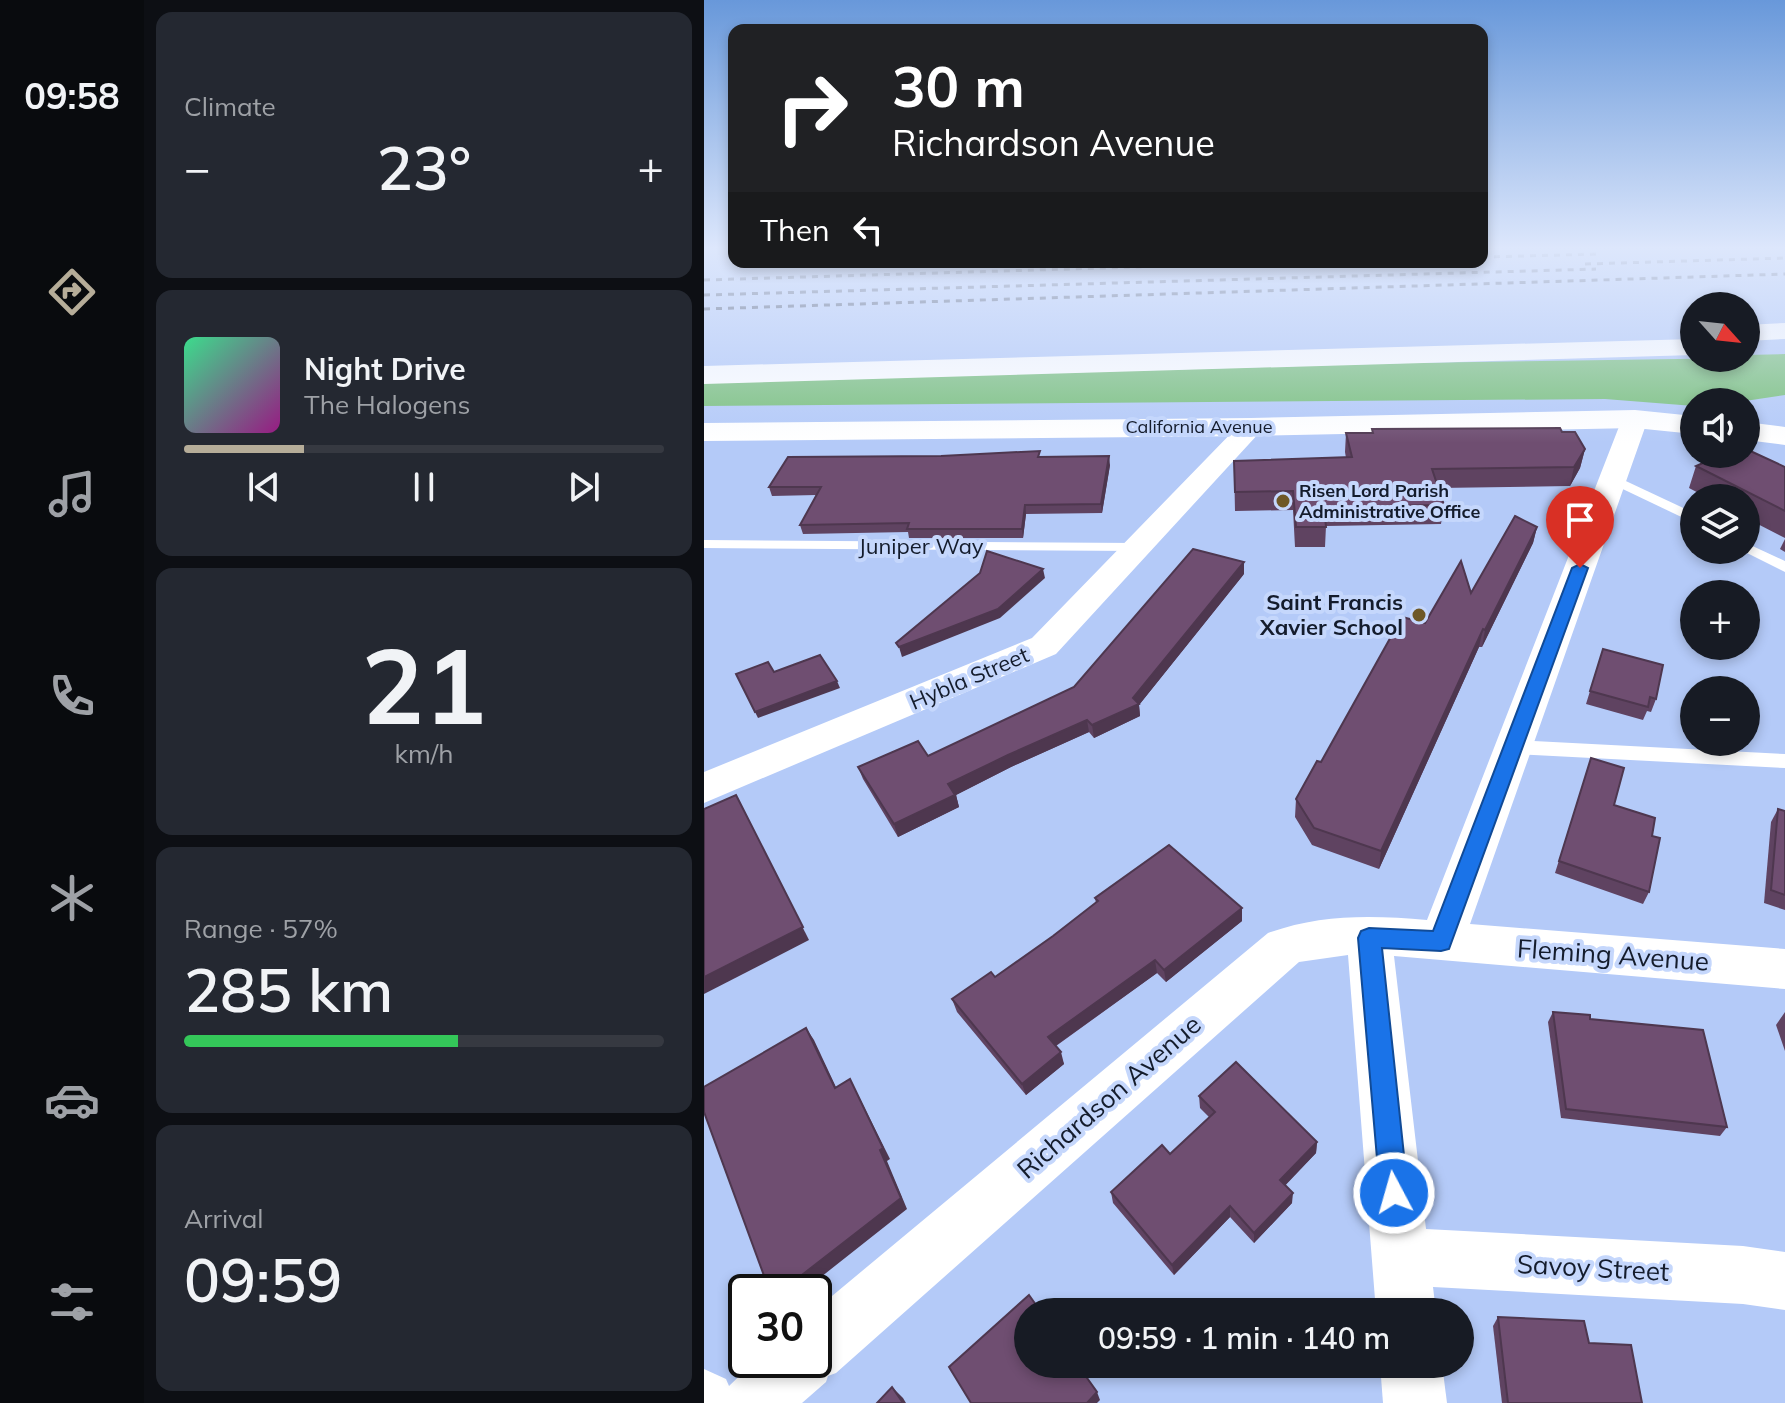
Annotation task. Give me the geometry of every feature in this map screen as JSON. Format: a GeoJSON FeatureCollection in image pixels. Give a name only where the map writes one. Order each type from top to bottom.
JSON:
{"type":"FeatureCollection","features":[{"type":"Feature","properties":{"kind":"main road"},"geometry":{"type":"LineString","coordinates":[[1760,332],[1785,331]]}},
{"type":"Feature","properties":{"kind":"main road"},"geometry":{"type":"LineString","coordinates":[[704,362],[1680,334]]}},
{"type":"Feature","properties":{"kind":"main road"},"geometry":{"type":"LineString","coordinates":[[1760,345],[1785,344]]}},
{"type":"Feature","properties":{"kind":"main road"},"geometry":{"type":"LineString","coordinates":[[704,375],[1680,347]]}},
{"type":"Feature","properties":{"kind":"main road","name":"California Avenue"},"geometry":{"type":"LineString","coordinates":[[704,432],[1251,427],[1635,419],[1680,424]]}},
{"type":"Feature","properties":{"kind":"main road"},"geometry":{"type":"LineString","coordinates":[[1760,433],[1785,436]]}},
{"type":"Feature","properties":{"kind":"street"},"geometry":{"type":"LineString","coordinates":[[1441,942],[1635,419]]}},
{"type":"Feature","properties":{"kind":"street","name":"Hybla Street"},"geometry":{"type":"LineString","coordinates":[[704,788],[1044,646],[1251,427]]}},
{"type":"Feature","properties":{"kind":"street","name":"Richardson Avenue"},"geometry":{"type":"LineString","coordinates":[[832,1336],[1284,947],[1303,938],[1325,935],[1441,942]]}},
{"type":"Feature","properties":{"kind":"street"},"geometry":{"type":"LineString","coordinates":[[1369,938],[1404,1298]]}},
{"type":"Feature","properties":{"kind":"street","name":"Fleming Avenue"},"geometry":{"type":"LineString","coordinates":[[1441,942],[1785,969]]}},
{"type":"Feature","properties":{"kind":"street","name":"Savoy Street"},"geometry":{"type":"LineString","coordinates":[[1400,1256],[1571,1268],[1743,1275],[1785,1281]]}},
{"type":"Feature","properties":{"kind":"street"},"geometry":{"type":"LineString","coordinates":[[754,1403],[783,1378]]}},
{"type":"Feature","properties":{"kind":"street"},"geometry":{"type":"LineString","coordinates":[[1412,1378],[1415,1403]]}},
{"type":"Feature","properties":{"kind":"lane"},"geometry":{"type":"LineString","coordinates":[[1613,479],[1680,512]]}},
{"type":"Feature","properties":{"kind":"lane","name":"Juniper Way"},"geometry":{"type":"LineString","coordinates":[[704,544],[1137,547]]}},
{"type":"Feature","properties":{"kind":"lane"},"geometry":{"type":"LineString","coordinates":[[1760,554],[1785,567]]}},
{"type":"Feature","properties":{"kind":"lane"},"geometry":{"type":"LineString","coordinates":[[1514,747],[1785,761]]}},
{"type":"Feature","properties":{"kind":"green space"},"geometry":{"type":"Polygon","coordinates":[[[1785,354],[1785,395],[1760,399],[1760,388],[1680,388],[1680,405],[1605,399],[704,406],[704,383],[1406,363],[1680,359],[1680,372],[1760,372],[1760,355],[1785,354]]]}},
{"type":"Feature","properties":{"kind":"building"},"geometry":{"type":"Polygon","coordinates":[[[1560,428],[1562,432],[1575,432],[1585,449],[1574,467],[1432,469],[1444,505],[1324,507],[1326,527],[1296,527],[1293,491],[1235,492],[1234,461],[1352,457],[1346,433],[1373,433],[1372,429],[1560,428]]]}},
{"type":"Feature","properties":{"kind":"building"},"geometry":{"type":"Polygon","coordinates":[[[1040,451],[1038,457],[1109,456],[1101,504],[1025,505],[1022,529],[907,529],[909,523],[800,525],[821,487],[769,487],[788,457],[941,456],[1040,451]]]}},
{"type":"Feature","properties":{"kind":"building"},"geometry":{"type":"Polygon","coordinates":[[[1760,455],[1785,467],[1785,511],[1760,498],[1760,484],[1732,484],[1700,468],[1760,468],[1760,455]]]}},
{"type":"Feature","properties":{"kind":"building"},"geometry":{"type":"Polygon","coordinates":[[[1515,516],[1537,527],[1483,629],[1381,851],[1314,828],[1296,799],[1317,761],[1321,762],[1402,617],[1425,623],[1461,561],[1471,593],[1515,516]]]}},
{"type":"Feature","properties":{"kind":"building"},"geometry":{"type":"Polygon","coordinates":[[[1193,549],[1244,562],[1133,698],[1139,704],[1092,725],[1087,720],[948,784],[955,795],[894,824],[858,767],[918,741],[928,756],[1074,687],[1193,549]]]}},
{"type":"Feature","properties":{"kind":"building"},"geometry":{"type":"Polygon","coordinates":[[[987,551],[1043,569],[998,609],[899,647],[896,643],[980,573],[987,551]]]}},
{"type":"Feature","properties":{"kind":"building"},"geometry":{"type":"Polygon","coordinates":[[[1603,649],[1663,665],[1656,699],[1650,697],[1648,707],[1590,691],[1603,649]]]}},
{"type":"Feature","properties":{"kind":"building"},"geometry":{"type":"Polygon","coordinates":[[[820,655],[837,681],[755,712],[736,674],[768,662],[774,672],[820,655]]]}},
{"type":"Feature","properties":{"kind":"building"},"geometry":{"type":"Polygon","coordinates":[[[1591,758],[1624,768],[1614,805],[1655,818],[1652,836],[1660,838],[1649,892],[1559,861],[1591,758]]]}},
{"type":"Feature","properties":{"kind":"building"},"geometry":{"type":"Polygon","coordinates":[[[736,795],[803,927],[704,977],[704,809],[736,795]]]}},
{"type":"Feature","properties":{"kind":"building"},"geometry":{"type":"Polygon","coordinates":[[[1778,809],[1785,811],[1785,895],[1771,890],[1778,809]]]}},
{"type":"Feature","properties":{"kind":"building"},"geometry":{"type":"Polygon","coordinates":[[[1169,845],[1242,908],[1164,970],[1155,960],[1048,1037],[1061,1052],[1022,1084],[952,999],[991,972],[995,977],[1053,936],[1098,901],[1095,898],[1169,845]]]}},
{"type":"Feature","properties":{"kind":"building"},"geometry":{"type":"Polygon","coordinates":[[[1553,1012],[1590,1015],[1590,1019],[1703,1030],[1727,1127],[1566,1109],[1553,1012]]]}},
{"type":"Feature","properties":{"kind":"building"},"geometry":{"type":"Polygon","coordinates":[[[806,1028],[835,1088],[850,1079],[883,1148],[880,1150],[901,1198],[803,1274],[763,1274],[704,1112],[704,1087],[806,1028]]]}},
{"type":"Feature","properties":{"kind":"building"},"geometry":{"type":"Polygon","coordinates":[[[1236,1062],[1317,1142],[1280,1180],[1293,1193],[1254,1233],[1230,1206],[1172,1265],[1111,1192],[1162,1145],[1170,1154],[1215,1112],[1199,1096],[1236,1062]]]}},
{"type":"Feature","properties":{"kind":"building"},"geometry":{"type":"Polygon","coordinates":[[[1014,1308],[1014,1378],[1087,1378],[1097,1392],[1087,1403],[971,1403],[949,1367],[1014,1308]]]}},
{"type":"Feature","properties":{"kind":"building"},"geometry":{"type":"Polygon","coordinates":[[[1498,1317],[1584,1321],[1589,1343],[1631,1345],[1642,1403],[1508,1403],[1498,1317]]]}},
{"type":"Feature","properties":{"kind":"building"},"geometry":{"type":"Polygon","coordinates":[[[892,1387],[903,1403],[877,1403],[892,1387]]]}},
{"type":"Feature","properties":{"kind":"place","name":"Risen Lord Parish Administrative Office"},"geometry":{"type":"Point","coordinates":[1283,501]}},
{"type":"Feature","properties":{"kind":"place","name":"Saint Francis Xavier School"},"geometry":{"type":"Point","coordinates":[1419,615]}},
{"type":"Feature","properties":{"kind":"route"},"geometry":{"type":"LineString","coordinates":[[1394,1193],[1369,938],[1441,942],[1580,568]]}}]}
